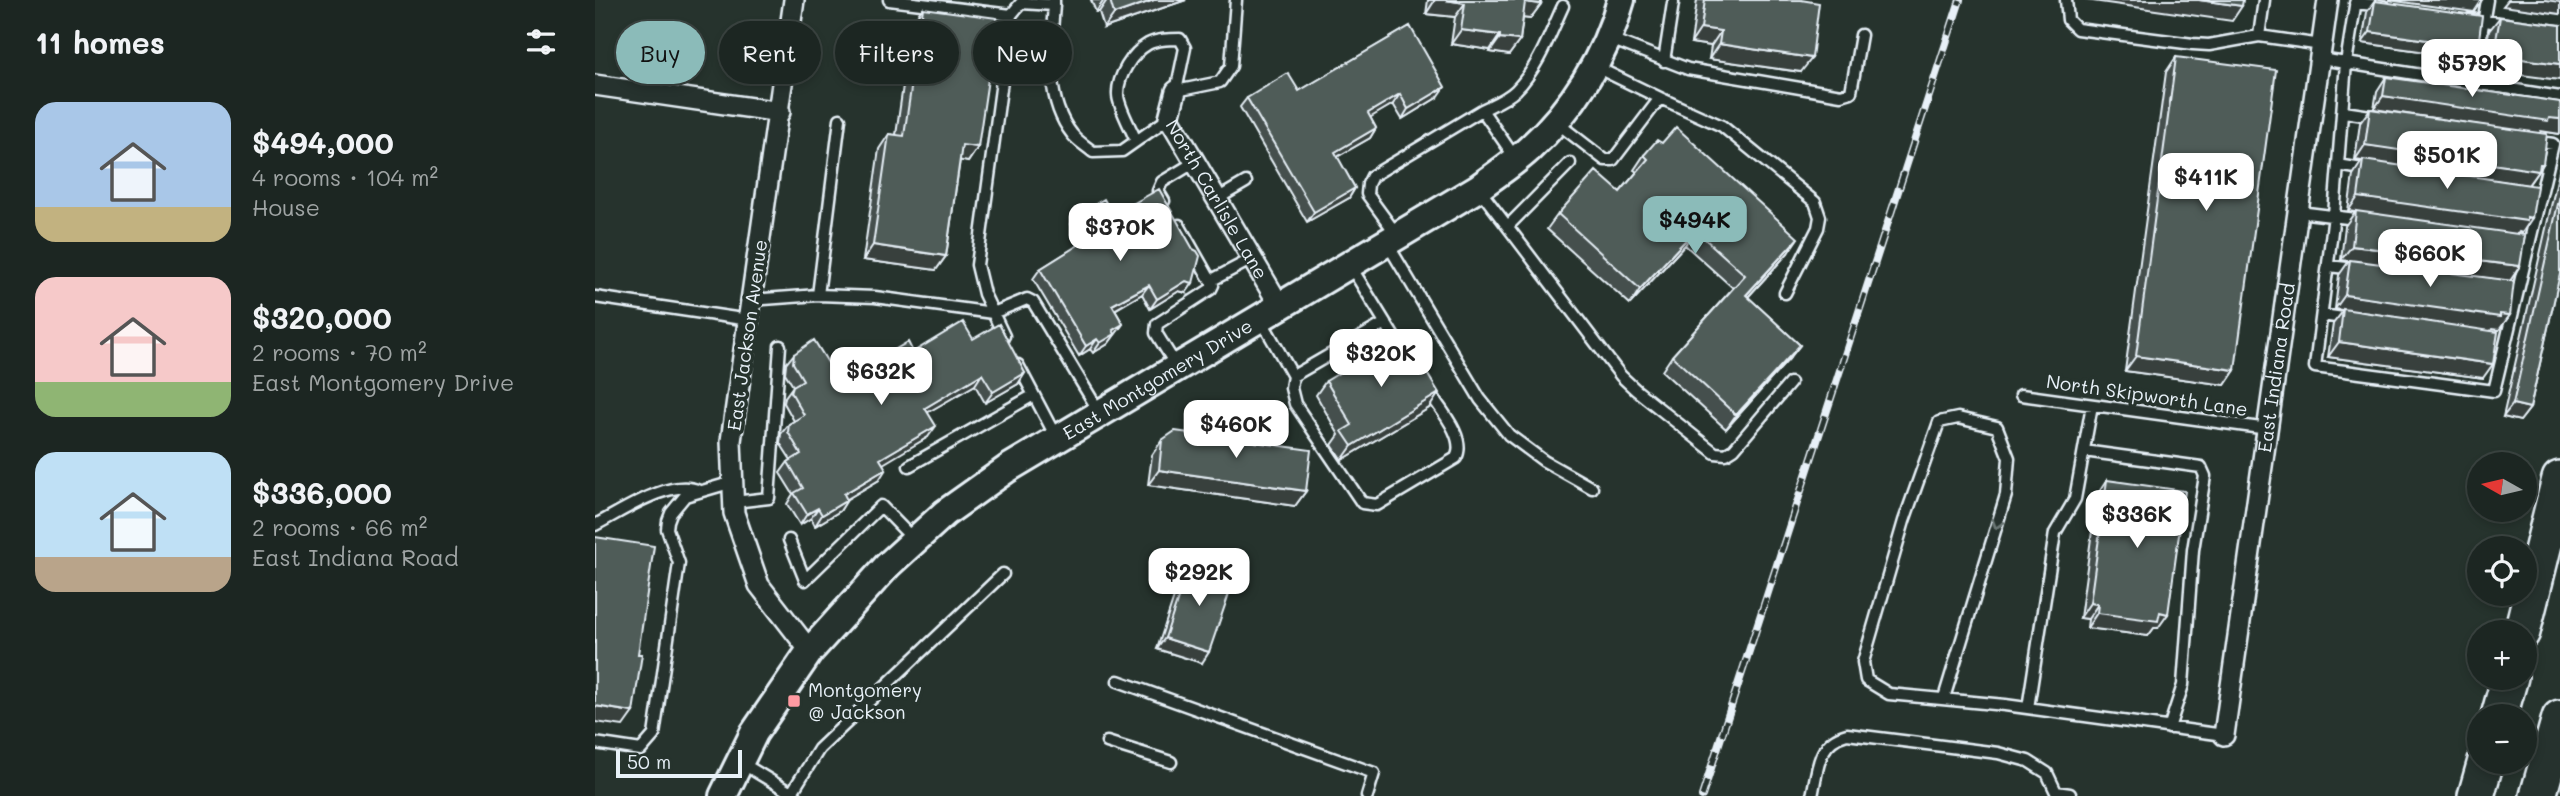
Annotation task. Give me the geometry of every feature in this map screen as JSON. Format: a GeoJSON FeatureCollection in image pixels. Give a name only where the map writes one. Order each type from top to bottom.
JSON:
{"type":"FeatureCollection","features":[{"type":"Feature","properties":{"kind":"highway"},"geometry":{"type":"LineString","coordinates":[[2525,620],[2560,479]]}},
{"type":"Feature","properties":{"kind":"highway"},"geometry":{"type":"LineString","coordinates":[[2538,796],[2560,718]]}},
{"type":"Feature","properties":{"kind":"highway"},"geometry":{"type":"LineString","coordinates":[[2476,796],[2482,774]]}},
{"type":"Feature","properties":{"kind":"main road","name":"East Montgomery Drive"},"geometry":{"type":"LineString","coordinates":[[723,796],[754,733],[810,651],[914,540],[945,513],[1007,469],[1478,188],[1516,159],[1556,122],[1588,78],[1621,0]]}},
{"type":"Feature","properties":{"kind":"street","name":"East Jackson Avenue"},"geometry":{"type":"LineString","coordinates":[[794,0],[731,441],[734,513],[759,584],[810,651]]}},
{"type":"Feature","properties":{"kind":"street","name":"East Indiana Road"},"geometry":{"type":"LineString","coordinates":[[2224,735],[2328,0]]}},
{"type":"Feature","properties":{"kind":"street"},"geometry":{"type":"LineString","coordinates":[[595,85],[780,112]]}},
{"type":"Feature","properties":{"kind":"street","name":"North Carlisle Lane"},"geometry":{"type":"LineString","coordinates":[[1176,91],[1170,118],[1252,258],[1270,312]]}},
{"type":"Feature","properties":{"kind":"lane"},"geometry":{"type":"LineString","coordinates":[[889,0],[1011,15]]}},
{"type":"Feature","properties":{"kind":"lane"},"geometry":{"type":"LineString","coordinates":[[1136,141],[1117,96],[1122,76],[1133,56],[1148,44],[1180,39],[1185,48],[1176,91],[1220,82],[1231,66],[1236,0]]}},
{"type":"Feature","properties":{"kind":"lane"},"geometry":{"type":"LineString","coordinates":[[2066,0],[2068,20],[2077,29],[2201,45],[2259,36],[2321,52],[2346,63],[2560,97]]}},
{"type":"Feature","properties":{"kind":"lane"},"geometry":{"type":"LineString","coordinates":[[2259,36],[2265,0]]}},
{"type":"Feature","properties":{"kind":"lane"},"geometry":{"type":"LineString","coordinates":[[2473,83],[2487,0]]}},
{"type":"Feature","properties":{"kind":"lane"},"geometry":{"type":"LineString","coordinates":[[2394,8],[2356,1],[2346,63],[2334,215],[2315,367],[2494,391],[2553,144],[2527,140]]}},
{"type":"Feature","properties":{"kind":"lane"},"geometry":{"type":"LineString","coordinates":[[1010,348],[979,280],[977,265],[1011,15],[1021,4],[1054,3],[1050,61],[1058,107],[1072,134],[1093,152],[1122,151],[1170,118]]}},
{"type":"Feature","properties":{"kind":"lane"},"geometry":{"type":"LineString","coordinates":[[1664,61],[1673,3]]}},
{"type":"Feature","properties":{"kind":"lane"},"geometry":{"type":"LineString","coordinates":[[1563,6],[1542,52],[1516,90],[1373,176],[1368,184],[1367,194],[1480,399],[1509,435],[1544,461],[1592,488]]}},
{"type":"Feature","properties":{"kind":"lane"},"geometry":{"type":"LineString","coordinates":[[2458,17],[2522,26]]}},
{"type":"Feature","properties":{"kind":"lane"},"geometry":{"type":"LineString","coordinates":[[1607,38],[1688,69],[1841,95],[1851,92],[1861,35]]}},
{"type":"Feature","properties":{"kind":"lane"},"geometry":{"type":"LineString","coordinates":[[1594,66],[1722,126],[1815,202],[1820,216],[1818,228],[1785,293]]}},
{"type":"Feature","properties":{"kind":"lane"},"geometry":{"type":"LineString","coordinates":[[1556,122],[1605,160],[1613,160],[1660,98]]}},
{"type":"Feature","properties":{"kind":"lane"},"geometry":{"type":"LineString","coordinates":[[1482,110],[1516,159]]}},
{"type":"Feature","properties":{"kind":"lane"},"geometry":{"type":"LineString","coordinates":[[2343,112],[2383,118]]}},
{"type":"Feature","properties":{"kind":"lane"},"geometry":{"type":"LineString","coordinates":[[818,295],[840,120]]}},
{"type":"Feature","properties":{"kind":"lane"},"geometry":{"type":"LineString","coordinates":[[1177,367],[1156,333],[1157,324],[1212,289],[1212,280],[1158,191],[1162,181],[1195,162]]}},
{"type":"Feature","properties":{"kind":"lane"},"geometry":{"type":"LineString","coordinates":[[1508,226],[1570,163]]}},
{"type":"Feature","properties":{"kind":"lane"},"geometry":{"type":"LineString","coordinates":[[2338,165],[2379,171]]}},
{"type":"Feature","properties":{"kind":"lane"},"geometry":{"type":"LineString","coordinates":[[1217,199],[1246,181]]}},
{"type":"Feature","properties":{"kind":"lane"},"geometry":{"type":"LineString","coordinates":[[1478,188],[1621,376],[1716,453],[1726,454],[1734,449],[1790,383]]}},
{"type":"Feature","properties":{"kind":"lane"},"geometry":{"type":"LineString","coordinates":[[2528,193],[2542,195]]}},
{"type":"Feature","properties":{"kind":"lane"},"geometry":{"type":"LineString","coordinates":[[2298,212],[2373,221]]}},
{"type":"Feature","properties":{"kind":"lane"},"geometry":{"type":"LineString","coordinates":[[2518,243],[2531,244]]}},
{"type":"Feature","properties":{"kind":"lane"},"geometry":{"type":"LineString","coordinates":[[1212,280],[1252,258]]}},
{"type":"Feature","properties":{"kind":"lane"},"geometry":{"type":"LineString","coordinates":[[1349,265],[1407,357]]}},
{"type":"Feature","properties":{"kind":"lane"},"geometry":{"type":"LineString","coordinates":[[2328,265],[2369,271]]}},
{"type":"Feature","properties":{"kind":"lane"},"geometry":{"type":"LineString","coordinates":[[2506,288],[2519,290]]}},
{"type":"Feature","properties":{"kind":"lane"},"geometry":{"type":"LineString","coordinates":[[752,300],[818,295],[875,297],[993,313],[1027,299],[1033,302],[1100,413]]}},
{"type":"Feature","properties":{"kind":"lane"},"geometry":{"type":"LineString","coordinates":[[595,297],[749,320]]}},
{"type":"Feature","properties":{"kind":"lane"},"geometry":{"type":"LineString","coordinates":[[1270,312],[1293,376],[1291,388],[1296,404],[1362,503],[1377,505],[1456,458],[1459,452],[1458,439],[1422,381]]}},
{"type":"Feature","properties":{"kind":"lane"},"geometry":{"type":"LineString","coordinates":[[2322,315],[2362,321]]}},
{"type":"Feature","properties":{"kind":"lane"},"geometry":{"type":"LineString","coordinates":[[1293,376],[1385,323]]}},
{"type":"Feature","properties":{"kind":"lane"},"geometry":{"type":"LineString","coordinates":[[2493,340],[2506,342]]}},
{"type":"Feature","properties":{"kind":"lane"},"geometry":{"type":"LineString","coordinates":[[734,502],[769,498],[780,346]]}},
{"type":"Feature","properties":{"kind":"lane"},"geometry":{"type":"LineString","coordinates":[[1015,360],[1057,439]]}},
{"type":"Feature","properties":{"kind":"lane","name":"North Skipworth Lane"},"geometry":{"type":"LineString","coordinates":[[2021,395],[2268,429]]}},
{"type":"Feature","properties":{"kind":"lane"},"geometry":{"type":"LineString","coordinates":[[909,466],[1032,396]]}},
{"type":"Feature","properties":{"kind":"lane"},"geometry":{"type":"LineString","coordinates":[[2028,708],[2055,533],[2075,499],[2092,405]]}},
{"type":"Feature","properties":{"kind":"lane"},"geometry":{"type":"LineString","coordinates":[[1944,698],[2006,495],[2009,457],[1997,427],[1958,418],[1939,422],[1904,521],[1863,662],[1866,680],[1889,694],[2028,708],[2224,735]]}},
{"type":"Feature","properties":{"kind":"lane"},"geometry":{"type":"LineString","coordinates":[[2084,451],[2201,467],[2205,476],[2193,550],[2183,685],[2169,728]]}},
{"type":"Feature","properties":{"kind":"lane"},"geometry":{"type":"LineString","coordinates":[[595,743],[641,750],[654,735],[679,563],[669,538],[668,521],[685,496],[733,482]]}},
{"type":"Feature","properties":{"kind":"lane"},"geometry":{"type":"LineString","coordinates":[[595,525],[663,491],[685,486],[699,491]]}},
{"type":"Feature","properties":{"kind":"lane"},"geometry":{"type":"LineString","coordinates":[[789,540],[805,580],[881,506],[914,540]]}},
{"type":"Feature","properties":{"kind":"lane"},"geometry":{"type":"LineString","coordinates":[[740,761],[793,795],[819,749],[1003,574]]}},
{"type":"Feature","properties":{"kind":"lane"},"geometry":{"type":"LineString","coordinates":[[1118,681],[1374,773],[1367,796]]}},
{"type":"Feature","properties":{"kind":"lane"},"geometry":{"type":"LineString","coordinates":[[1812,796],[1822,751],[1833,737],[1847,734],[1998,753],[2028,761],[2047,773],[2056,792],[2083,796]]}},
{"type":"Feature","properties":{"kind":"lane"},"geometry":{"type":"LineString","coordinates":[[1107,742],[1171,762]]}},
{"type":"Feature","properties":{"kind":"building"},"geometry":{"type":"Polygon","coordinates":[[[1110,0],[1154,0],[1114,14],[1110,0]]]}},
{"type":"Feature","properties":{"kind":"building"},"geometry":{"type":"Polygon","coordinates":[[[1445,0],[1541,0],[1541,4],[1525,2],[1520,40],[1461,30],[1465,3],[1445,0]]]}},
{"type":"Feature","properties":{"kind":"building"},"geometry":{"type":"Polygon","coordinates":[[[1705,0],[1801,0],[1819,3],[1812,58],[1719,44],[1721,31],[1701,28],[1705,0]]]}},
{"type":"Feature","properties":{"kind":"building"},"geometry":{"type":"Polygon","coordinates":[[[2199,0],[2243,0],[2242,6],[2199,0]]]}},
{"type":"Feature","properties":{"kind":"building"},"geometry":{"type":"Polygon","coordinates":[[[2375,1],[2482,16],[2478,47],[2370,32],[2375,1]]]}},
{"type":"Feature","properties":{"kind":"building"},"geometry":{"type":"Polygon","coordinates":[[[923,8],[997,18],[997,21],[973,21],[973,84],[987,84],[978,147],[962,145],[946,256],[873,245],[889,134],[904,136],[912,84],[959,84],[959,21],[921,21],[923,8]]]}},
{"type":"Feature","properties":{"kind":"building"},"geometry":{"type":"Polygon","coordinates":[[[2500,17],[2560,25],[2560,64],[2500,56],[2501,47],[2495,46],[2500,17]]]}},
{"type":"Feature","properties":{"kind":"building"},"geometry":{"type":"Polygon","coordinates":[[[1410,26],[1445,87],[1408,109],[1400,94],[1368,113],[1376,128],[1335,152],[1355,188],[1314,212],[1247,98],[1288,73],[1299,91],[1410,26]]]}},
{"type":"Feature","properties":{"kind":"building"},"geometry":{"type":"Polygon","coordinates":[[[2176,57],[2276,70],[2235,370],[2136,356],[2176,57]]]}},
{"type":"Feature","properties":{"kind":"building"},"geometry":{"type":"Polygon","coordinates":[[[2386,77],[2560,102],[2560,119],[2549,118],[2548,121],[2383,96],[2386,77]]]}},
{"type":"Feature","properties":{"kind":"building"},"geometry":{"type":"Polygon","coordinates":[[[2370,109],[2547,134],[2543,164],[2540,164],[2539,171],[2365,145],[2370,109]]]}},
{"type":"Feature","properties":{"kind":"building"},"geometry":{"type":"Polygon","coordinates":[[[1676,127],[1798,238],[1746,295],[1800,345],[1736,415],[1672,356],[1745,275],[1695,230],[1640,289],[1558,214],[1596,171],[1620,192],[1648,159],[1644,155],[1657,140],[1662,143],[1676,127]]]}},
{"type":"Feature","properties":{"kind":"building"},"geometry":{"type":"Polygon","coordinates":[[[2363,160],[2537,186],[2532,218],[2527,217],[2527,221],[2358,197],[2363,160]]]}},
{"type":"Feature","properties":{"kind":"building"},"geometry":{"type":"Polygon","coordinates":[[[1159,189],[1193,249],[1200,256],[1193,283],[1186,281],[1157,299],[1149,285],[1112,305],[1123,324],[1113,330],[1115,334],[1100,343],[1097,339],[1086,346],[1040,269],[1091,237],[1078,214],[1104,199],[1113,215],[1159,189]]]}},
{"type":"Feature","properties":{"kind":"building"},"geometry":{"type":"Polygon","coordinates":[[[2560,195],[2560,274],[2530,408],[2513,404],[2560,195]]]}},
{"type":"Feature","properties":{"kind":"building"},"geometry":{"type":"Polygon","coordinates":[[[2356,211],[2525,235],[2520,266],[2352,246],[2356,211]]]}},
{"type":"Feature","properties":{"kind":"building"},"geometry":{"type":"Polygon","coordinates":[[[2350,260],[2514,281],[2510,315],[2500,314],[2500,317],[2345,295],[2350,260]]]}},
{"type":"Feature","properties":{"kind":"building"},"geometry":{"type":"Polygon","coordinates":[[[2343,309],[2498,332],[2493,364],[2339,342],[2343,309]]]}},
{"type":"Feature","properties":{"kind":"building"},"geometry":{"type":"Polygon","coordinates":[[[963,322],[973,339],[999,324],[1025,373],[993,392],[982,374],[925,408],[936,426],[880,459],[886,469],[844,494],[847,500],[822,515],[818,508],[807,514],[794,493],[803,488],[788,462],[801,454],[788,432],[789,424],[804,415],[791,392],[793,386],[803,380],[793,363],[794,354],[814,340],[840,382],[908,342],[913,352],[963,322]]]}},
{"type":"Feature","properties":{"kind":"building"},"geometry":{"type":"Polygon","coordinates":[[[1403,334],[1439,393],[1352,446],[1342,431],[1352,425],[1326,381],[1403,334]]]}},
{"type":"Feature","properties":{"kind":"building"},"geometry":{"type":"Polygon","coordinates":[[[1175,431],[1311,450],[1306,491],[1159,470],[1162,440],[1175,431]]]}},
{"type":"Feature","properties":{"kind":"building"},"geometry":{"type":"Polygon","coordinates":[[[2107,480],[2185,491],[2168,614],[2160,612],[2158,621],[2097,613],[2098,604],[2090,603],[2107,480]]]}},
{"type":"Feature","properties":{"kind":"building"},"geometry":{"type":"Polygon","coordinates":[[[595,537],[654,546],[638,654],[642,654],[633,712],[595,706],[595,537]]]}},
{"type":"Feature","properties":{"kind":"building"},"geometry":{"type":"Polygon","coordinates":[[[1189,565],[1234,579],[1209,652],[1165,638],[1189,565]]]}},
{"type":"Feature","properties":{"kind":"railway"},"geometry":{"type":"LineString","coordinates":[[1702,796],[1960,0]]}},
{"type":"Feature","properties":{"kind":"place","name":"Montgomery @ Jackson"},"geometry":{"type":"Point","coordinates":[794,701]}}]}
